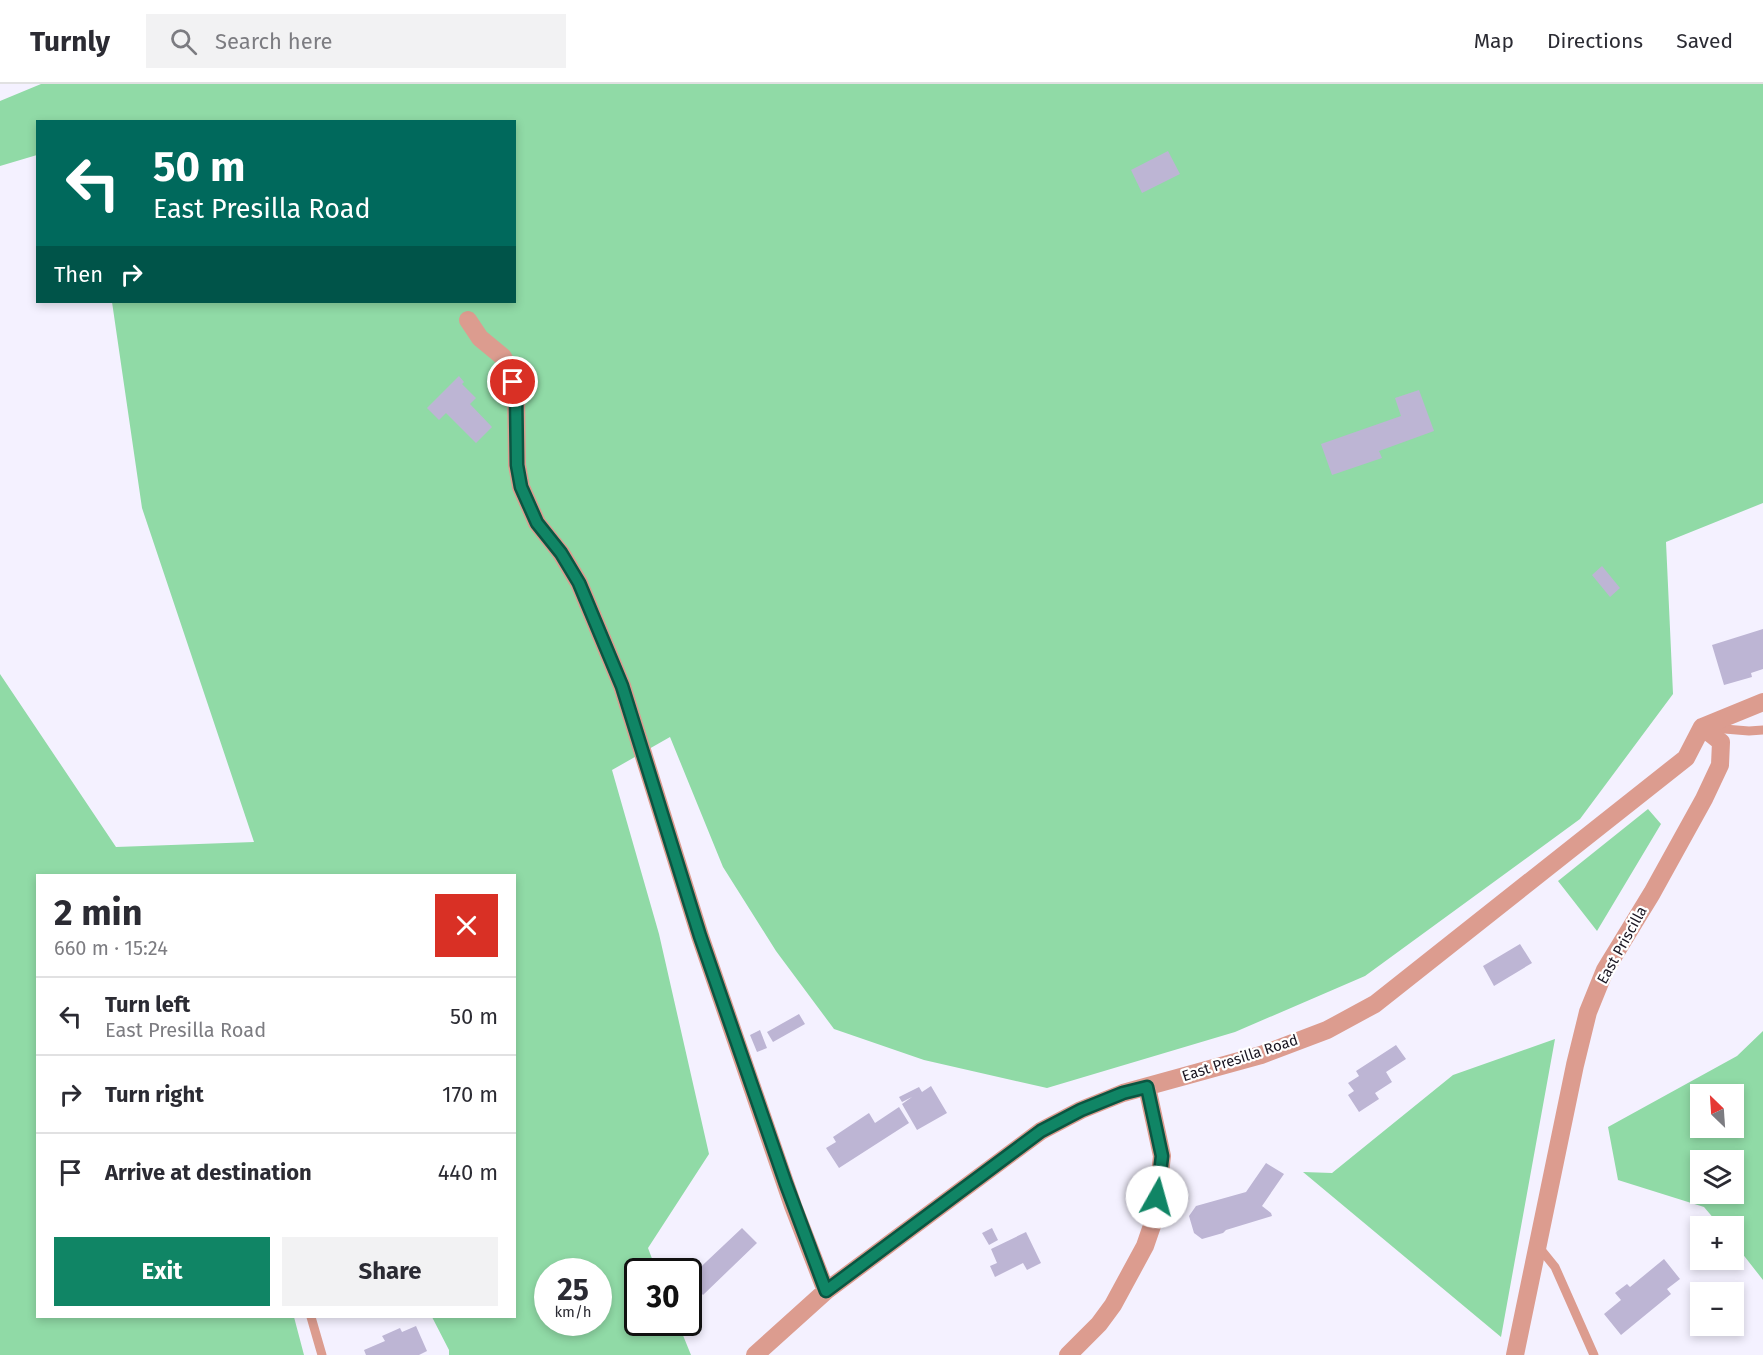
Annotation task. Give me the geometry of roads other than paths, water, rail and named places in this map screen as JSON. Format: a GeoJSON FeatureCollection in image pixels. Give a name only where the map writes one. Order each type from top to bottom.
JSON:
{"type":"FeatureCollection","features":[{"type":"Feature","properties":{"kind":"street"},"geometry":{"type":"LineString","coordinates":[[468,320],[480,338],[503,357],[510,370],[516,394],[517,465],[521,487],[537,523],[561,553],[579,583],[622,686],[700,936],[789,1195],[826,1291]]}},
{"type":"Feature","properties":{"kind":"street"},"geometry":{"type":"LineString","coordinates":[[1702,727],[1763,702]]}},
{"type":"Feature","properties":{"kind":"street","name":"East Presilla Road"},"geometry":{"type":"LineString","coordinates":[[755,1355],[826,1291],[1041,1131],[1081,1110],[1123,1093],[1261,1054],[1327,1030],[1375,1004],[1686,758],[1702,727]]}},
{"type":"Feature","properties":{"kind":"street","name":"East Priscilla"},"geometry":{"type":"LineString","coordinates":[[1515,1355],[1588,1012],[1605,970],[1663,873],[1720,765],[1721,742],[1702,727]]}},
{"type":"Feature","properties":{"kind":"street"},"geometry":{"type":"LineString","coordinates":[[1068,1355],[1113,1305],[1145,1246],[1155,1217],[1162,1156],[1147,1087]]}},
{"type":"Feature","properties":{"kind":"lane"},"geometry":{"type":"LineString","coordinates":[[1702,727],[1749,731],[1763,729]]}},
{"type":"Feature","properties":{"kind":"lane"},"geometry":{"type":"LineString","coordinates":[[1537,1244],[1555,1267],[1594,1355]]}},
{"type":"Feature","properties":{"kind":"lane"},"geometry":{"type":"LineString","coordinates":[[311,1318],[322,1355]]}}]}
